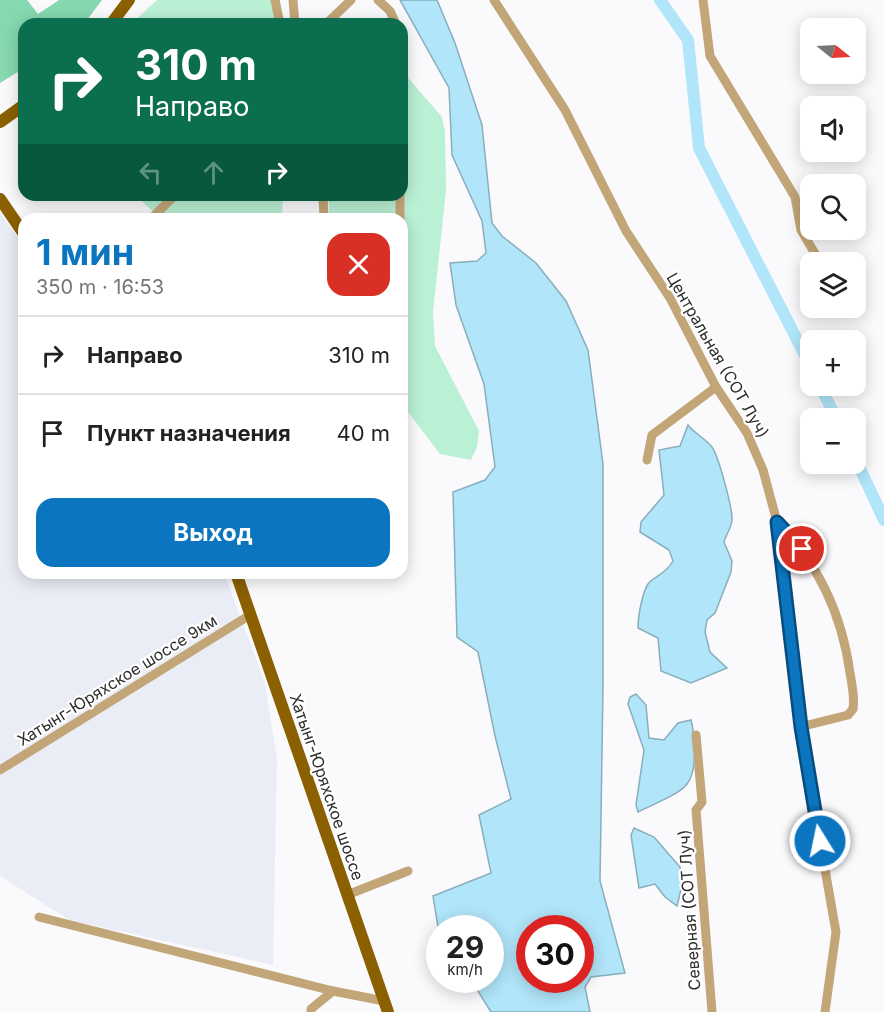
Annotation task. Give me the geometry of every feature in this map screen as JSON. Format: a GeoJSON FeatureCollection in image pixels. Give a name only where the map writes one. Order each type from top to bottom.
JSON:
{"type":"FeatureCollection","features":[{"type":"Feature","properties":{"kind":"main road"},"geometry":{"type":"LineString","coordinates":[[116,18],[129,0]]}},
{"type":"Feature","properties":{"kind":"main road"},"geometry":{"type":"LineString","coordinates":[[0,122],[18,109]]}},
{"type":"Feature","properties":{"kind":"main road"},"geometry":{"type":"LineString","coordinates":[[0,199],[18,225]]}},
{"type":"Feature","properties":{"kind":"main road","name":"Хатынг-Юряхское шоссе"},"geometry":{"type":"LineString","coordinates":[[238,579],[386,1007]]}},
{"type":"Feature","properties":{"kind":"street"},"geometry":{"type":"LineString","coordinates":[[275,0],[279,18]]}},
{"type":"Feature","properties":{"kind":"street"},"geometry":{"type":"LineString","coordinates":[[293,0],[294,18]]}},
{"type":"Feature","properties":{"kind":"street"},"geometry":{"type":"LineString","coordinates":[[332,18],[351,0]]}},
{"type":"Feature","properties":{"kind":"street"},"geometry":{"type":"LineString","coordinates":[[378,0],[390,11],[393,18]]}},
{"type":"Feature","properties":{"kind":"street","name":"Центральная (СОТ Луч)"},"geometry":{"type":"LineString","coordinates":[[494,0],[565,110],[626,231],[670,298],[716,387],[747,433],[771,496],[777,522],[801,727],[836,932],[825,1012]]}},
{"type":"Feature","properties":{"kind":"street"},"geometry":{"type":"LineString","coordinates":[[703,0],[710,56],[795,198],[801,230],[814,252]]}},
{"type":"Feature","properties":{"kind":"street"},"geometry":{"type":"LineString","coordinates":[[157,213],[170,201]]}},
{"type":"Feature","properties":{"kind":"street"},"geometry":{"type":"LineString","coordinates":[[647,460],[652,435],[716,387]]}},
{"type":"Feature","properties":{"kind":"street"},"geometry":{"type":"LineString","coordinates":[[777,522],[802,549],[824,583],[838,620],[849,662],[854,696],[854,709],[848,715],[801,727]]}},
{"type":"Feature","properties":{"kind":"street","name":"Хатынг-Юряхское шоссе 9км"},"geometry":{"type":"LineString","coordinates":[[0,770],[250,615]]}},
{"type":"Feature","properties":{"kind":"street","name":"Северная (СОТ Луч)"},"geometry":{"type":"LineString","coordinates":[[696,735],[702,802],[696,810],[712,1012]]}},
{"type":"Feature","properties":{"kind":"street"},"geometry":{"type":"LineString","coordinates":[[346,895],[408,871]]}},
{"type":"Feature","properties":{"kind":"street"},"geometry":{"type":"LineString","coordinates":[[39,917],[386,1007]]}},
{"type":"Feature","properties":{"kind":"street"},"geometry":{"type":"LineString","coordinates":[[311,1012],[311,1009],[333,992]]}},
{"type":"Feature","properties":{"kind":"shaded area"},"geometry":{"type":"Polygon","coordinates":[[[0,212],[18,239],[18,579],[226,579],[265,683],[277,760],[273,965],[69,920],[0,876],[0,212]]]}},
{"type":"Feature","properties":{"kind":"green space"},"geometry":{"type":"Polygon","coordinates":[[[0,0],[27,0],[38,14],[59,0],[102,0],[88,18],[18,18],[18,72],[0,83],[0,0]]]}},
{"type":"Feature","properties":{"kind":"green space"},"geometry":{"type":"Polygon","coordinates":[[[157,0],[280,0],[280,18],[138,18],[157,0]]]}},
{"type":"Feature","properties":{"kind":"green space"},"geometry":{"type":"Polygon","coordinates":[[[408,78],[442,117],[445,131],[446,190],[433,312],[435,346],[479,431],[477,447],[471,460],[440,454],[408,412],[408,213],[329,213],[329,201],[408,201],[408,78]]]}},
{"type":"Feature","properties":{"kind":"green space"},"geometry":{"type":"Polygon","coordinates":[[[142,201],[283,201],[282,213],[154,213],[142,201]]]}},
{"type":"Feature","properties":{"kind":"water"},"geometry":{"type":"Polygon","coordinates":[[[400,0],[437,0],[455,43],[482,125],[492,223],[502,236],[536,263],[566,301],[588,350],[603,464],[600,881],[625,973],[594,977],[594,915],[516,915],[516,993],[586,993],[590,1012],[491,1012],[479,993],[504,993],[504,915],[436,915],[433,896],[491,873],[479,815],[511,799],[495,736],[478,652],[457,637],[453,492],[485,480],[495,467],[484,384],[456,305],[450,263],[477,261],[486,253],[482,221],[452,155],[449,88],[400,0]]]}},
{"type":"Feature","properties":{"kind":"water"},"geometry":{"type":"Polygon","coordinates":[[[688,425],[715,452],[732,514],[731,525],[724,542],[732,561],[731,572],[715,613],[707,620],[705,632],[710,652],[727,668],[691,683],[661,671],[658,638],[638,628],[641,605],[648,584],[667,569],[673,561],[669,550],[640,532],[641,522],[664,495],[659,450],[680,446],[688,425]]]}},
{"type":"Feature","properties":{"kind":"water"},"geometry":{"type":"Polygon","coordinates":[[[636,694],[646,705],[649,738],[664,740],[678,723],[691,720],[695,753],[693,770],[687,784],[671,796],[638,812],[636,805],[644,750],[628,704],[630,697],[636,694]]]}},
{"type":"Feature","properties":{"kind":"water"},"geometry":{"type":"Polygon","coordinates":[[[634,828],[654,837],[680,867],[681,890],[677,906],[665,897],[655,884],[639,888],[631,835],[634,828]]]}},
{"type":"Feature","properties":{"kind":"waterway"},"geometry":{"type":"LineString","coordinates":[[660,0],[688,40],[699,148],[800,345]]}},
{"type":"Feature","properties":{"kind":"waterway"},"geometry":{"type":"LineString","coordinates":[[825,396],[831,408]]}},
{"type":"Feature","properties":{"kind":"waterway"},"geometry":{"type":"LineString","coordinates":[[862,474],[884,520]]}},
{"type":"Feature","properties":{"kind":"route"},"geometry":{"type":"LineString","coordinates":[[802,549],[777,522],[801,727],[820,841]]}}]}
